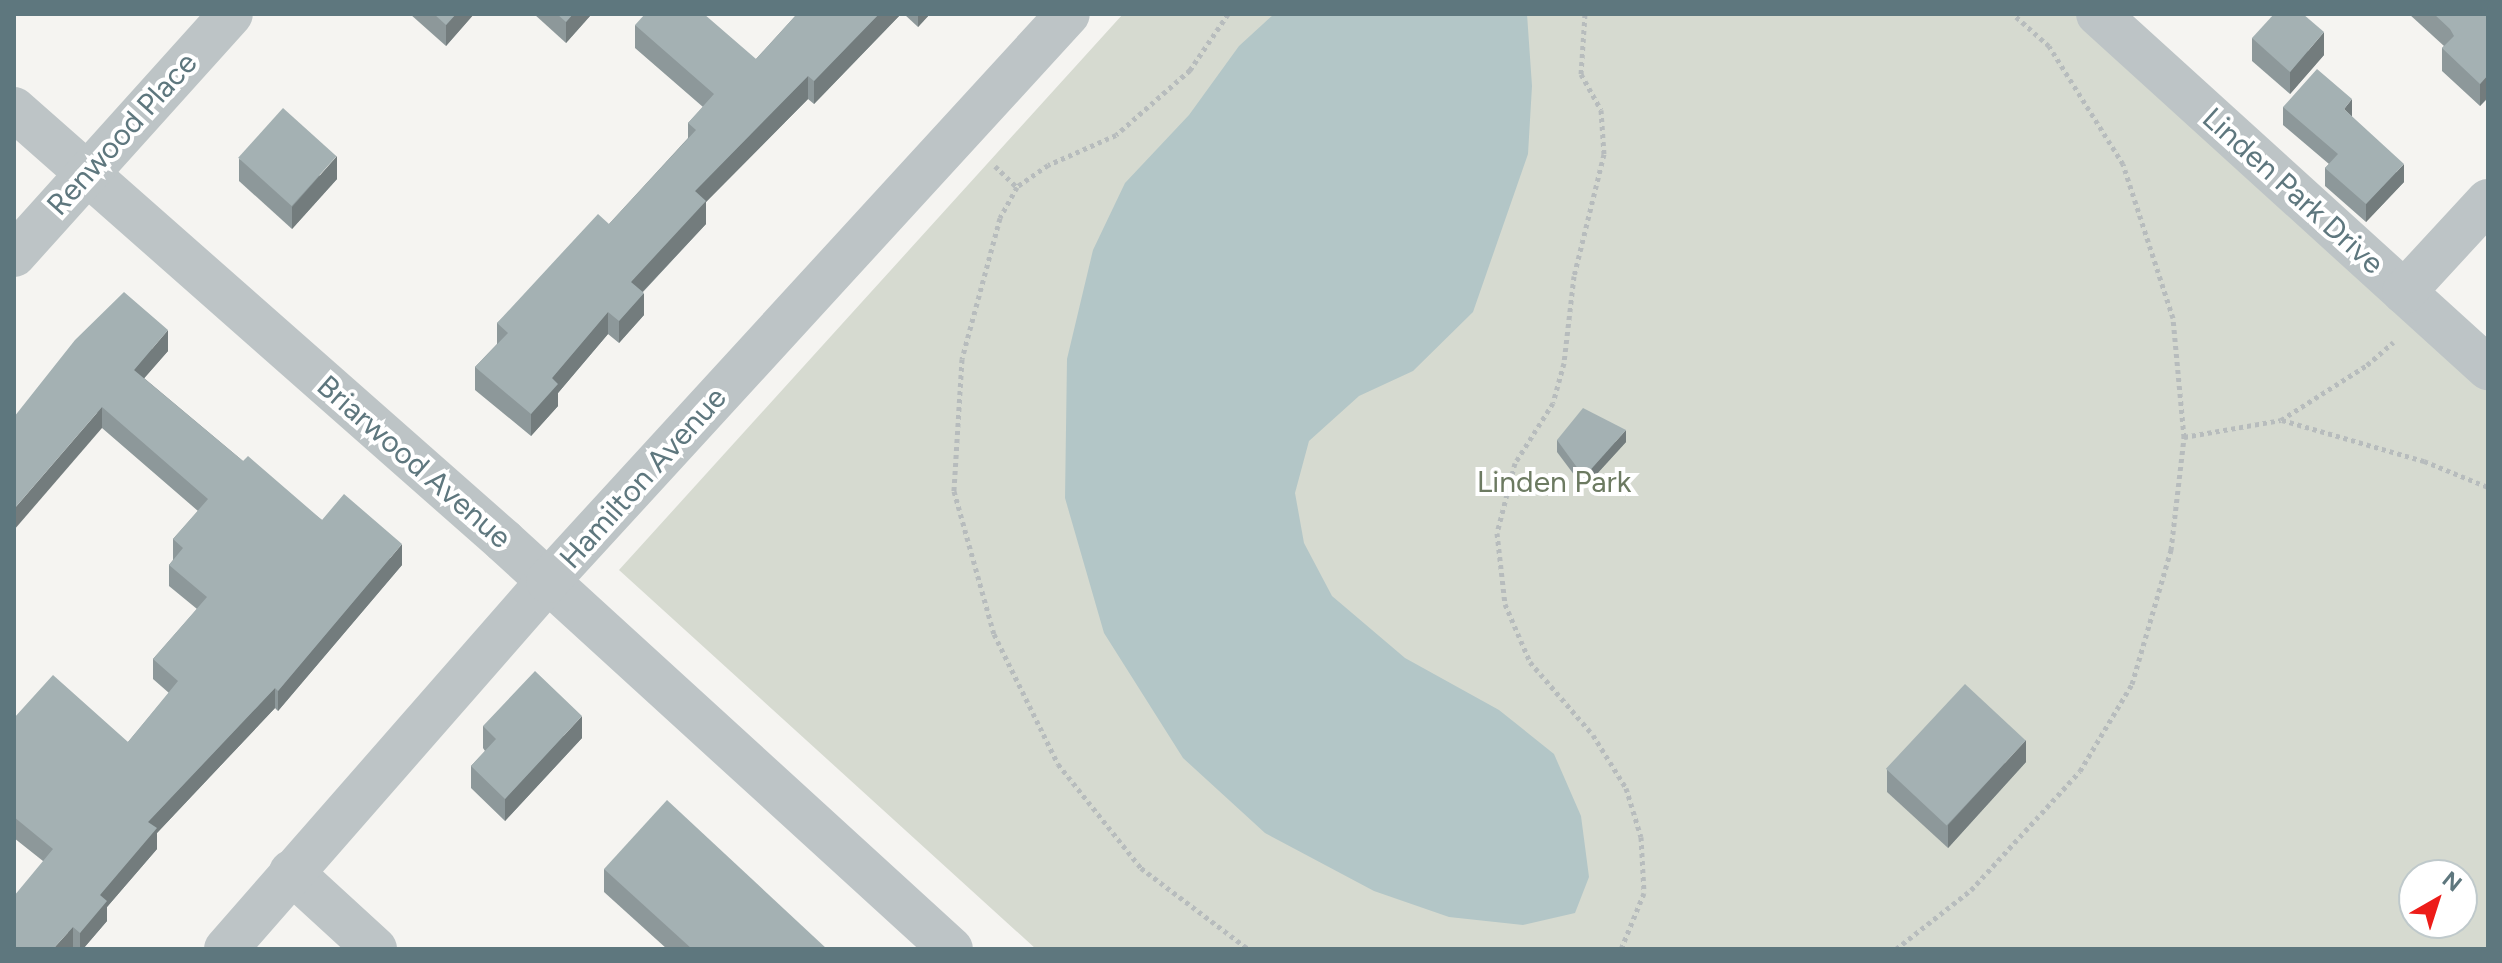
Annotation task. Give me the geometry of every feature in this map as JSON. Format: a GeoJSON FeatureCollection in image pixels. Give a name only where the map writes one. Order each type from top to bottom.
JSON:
{"type":"FeatureCollection","features":[{"type":"Feature","properties":{"kind":"street","name":"Renwood Place"},"geometry":{"type":"LineString","coordinates":[[14,255],[231,14]]}},
{"type":"Feature","properties":{"kind":"street","name":"Hamilton Avenue"},"geometry":{"type":"LineString","coordinates":[[226,949],[548,581],[1068,14]]}},
{"type":"Feature","properties":{"kind":"street","name":"Linden Park Drive"},"geometry":{"type":"LineString","coordinates":[[2098,14],[2488,368]]}},
{"type":"Feature","properties":{"kind":"street","name":"Briarwood Avenue"},"geometry":{"type":"LineString","coordinates":[[14,109],[548,581],[951,949]]}},
{"type":"Feature","properties":{"kind":"street"},"geometry":{"type":"LineString","coordinates":[[2415,302],[2488,201]]}},
{"type":"Feature","properties":{"kind":"street"},"geometry":{"type":"LineString","coordinates":[[291,872],[375,949]]}},
{"type":"Feature","properties":{"kind":"path"},"geometry":{"type":"LineString","coordinates":[[1228,14],[1190,70],[1116,135],[1048,165],[1017,187],[1000,218],[962,359],[954,491],[994,634],[1058,764],[1141,868],[1248,949]]}},
{"type":"Feature","properties":{"kind":"path"},"geometry":{"type":"LineString","coordinates":[[1585,14],[1581,74],[1601,110],[1604,154],[1574,276],[1564,363],[1553,403],[1515,463],[1497,533],[1505,604],[1530,662],[1593,735],[1626,788],[1637,824],[1644,893],[1621,949]]}},
{"type":"Feature","properties":{"kind":"path"},"geometry":{"type":"LineString","coordinates":[[1896,949],[1971,890],[2080,771],[2132,684],[2171,550],[2184,437],[2173,318],[2123,164],[2049,46],[2013,14]]}},
{"type":"Feature","properties":{"kind":"path"},"geometry":{"type":"LineString","coordinates":[[995,166],[1017,187]]}},
{"type":"Feature","properties":{"kind":"path"},"geometry":{"type":"LineString","coordinates":[[2184,437],[2281,420],[2367,365],[2415,302]]}},
{"type":"Feature","properties":{"kind":"path"},"geometry":{"type":"LineString","coordinates":[[2281,420],[2424,461],[2488,487]]}},
{"type":"Feature","properties":{"kind":"green space","name":"Linden Park"},"geometry":{"type":"Polygon","coordinates":[[[1123,14],[2076,14],[2488,389],[2488,949],[1036,949],[619,570],[1123,14]]]}},
{"type":"Feature","properties":{"kind":"shaded area"},"geometry":{"type":"Polygon","coordinates":[[[1274,14],[1527,14],[1532,86],[1528,154],[1473,312],[1413,371],[1359,396],[1309,441],[1295,493],[1304,543],[1332,596],[1405,658],[1499,710],[1554,754],[1581,816],[1589,877],[1575,913],[1523,925],[1449,917],[1374,891],[1265,833],[1183,758],[1104,633],[1065,498],[1067,359],[1093,250],[1125,183],[1189,115],[1239,46],[1274,14]]]}},
{"type":"Feature","properties":{"kind":"building"},"geometry":{"type":"Polygon","coordinates":[[[434,14],[456,14],[446,25],[434,14]]]}},
{"type":"Feature","properties":{"kind":"building"},"geometry":{"type":"Polygon","coordinates":[[[557,14],[573,14],[566,22],[557,14]]]}},
{"type":"Feature","properties":{"kind":"building"},"geometry":{"type":"Polygon","coordinates":[[[645,14],[704,14],[756,59],[797,14],[879,14],[814,81],[808,76],[695,191],[706,201],[631,282],[644,293],[619,321],[608,312],[552,378],[558,384],[531,414],[475,367],[508,333],[497,323],[598,214],[609,224],[696,130],[688,123],[714,94],[635,25],[645,14]]]}},
{"type":"Feature","properties":{"kind":"building"},"geometry":{"type":"Polygon","coordinates":[[[2274,14],[2303,14],[2324,32],[2290,72],[2252,38],[2274,14]]]}},
{"type":"Feature","properties":{"kind":"building"},"geometry":{"type":"Polygon","coordinates":[[[2434,14],[2488,14],[2488,75],[2480,84],[2442,48],[2454,36],[2434,14]]]}},
{"type":"Feature","properties":{"kind":"building"},"geometry":{"type":"Polygon","coordinates":[[[2317,69],[2352,99],[2344,109],[2404,164],[2366,204],[2325,168],[2338,154],[2283,107],[2317,69]]]}},
{"type":"Feature","properties":{"kind":"building"},"geometry":{"type":"Polygon","coordinates":[[[283,108],[337,156],[292,206],[238,158],[283,108]]]}},
{"type":"Feature","properties":{"kind":"building"},"geometry":{"type":"Polygon","coordinates":[[[124,292],[168,330],[134,370],[243,461],[248,456],[322,520],[344,494],[402,544],[278,691],[275,688],[148,822],[157,828],[100,895],[107,901],[80,933],[73,927],[53,949],[14,949],[14,896],[53,849],[14,817],[14,718],[53,675],[128,742],[178,681],[153,659],[207,597],[169,565],[183,548],[173,539],[208,499],[102,407],[14,509],[14,417],[75,340],[124,292]]]}},
{"type":"Feature","properties":{"kind":"building"},"geometry":{"type":"Polygon","coordinates":[[[1583,408],[1626,430],[1584,477],[1557,440],[1583,408]]]}},
{"type":"Feature","properties":{"kind":"building"},"geometry":{"type":"Polygon","coordinates":[[[535,671],[582,716],[505,799],[471,766],[496,739],[483,726],[535,671]]]}},
{"type":"Feature","properties":{"kind":"building"},"geometry":{"type":"Polygon","coordinates":[[[1965,684],[2026,741],[1947,825],[1886,769],[1965,684]]]}},
{"type":"Feature","properties":{"kind":"building"},"geometry":{"type":"Polygon","coordinates":[[[667,800],[827,949],[692,949],[604,869],[667,800]]]}}]}
